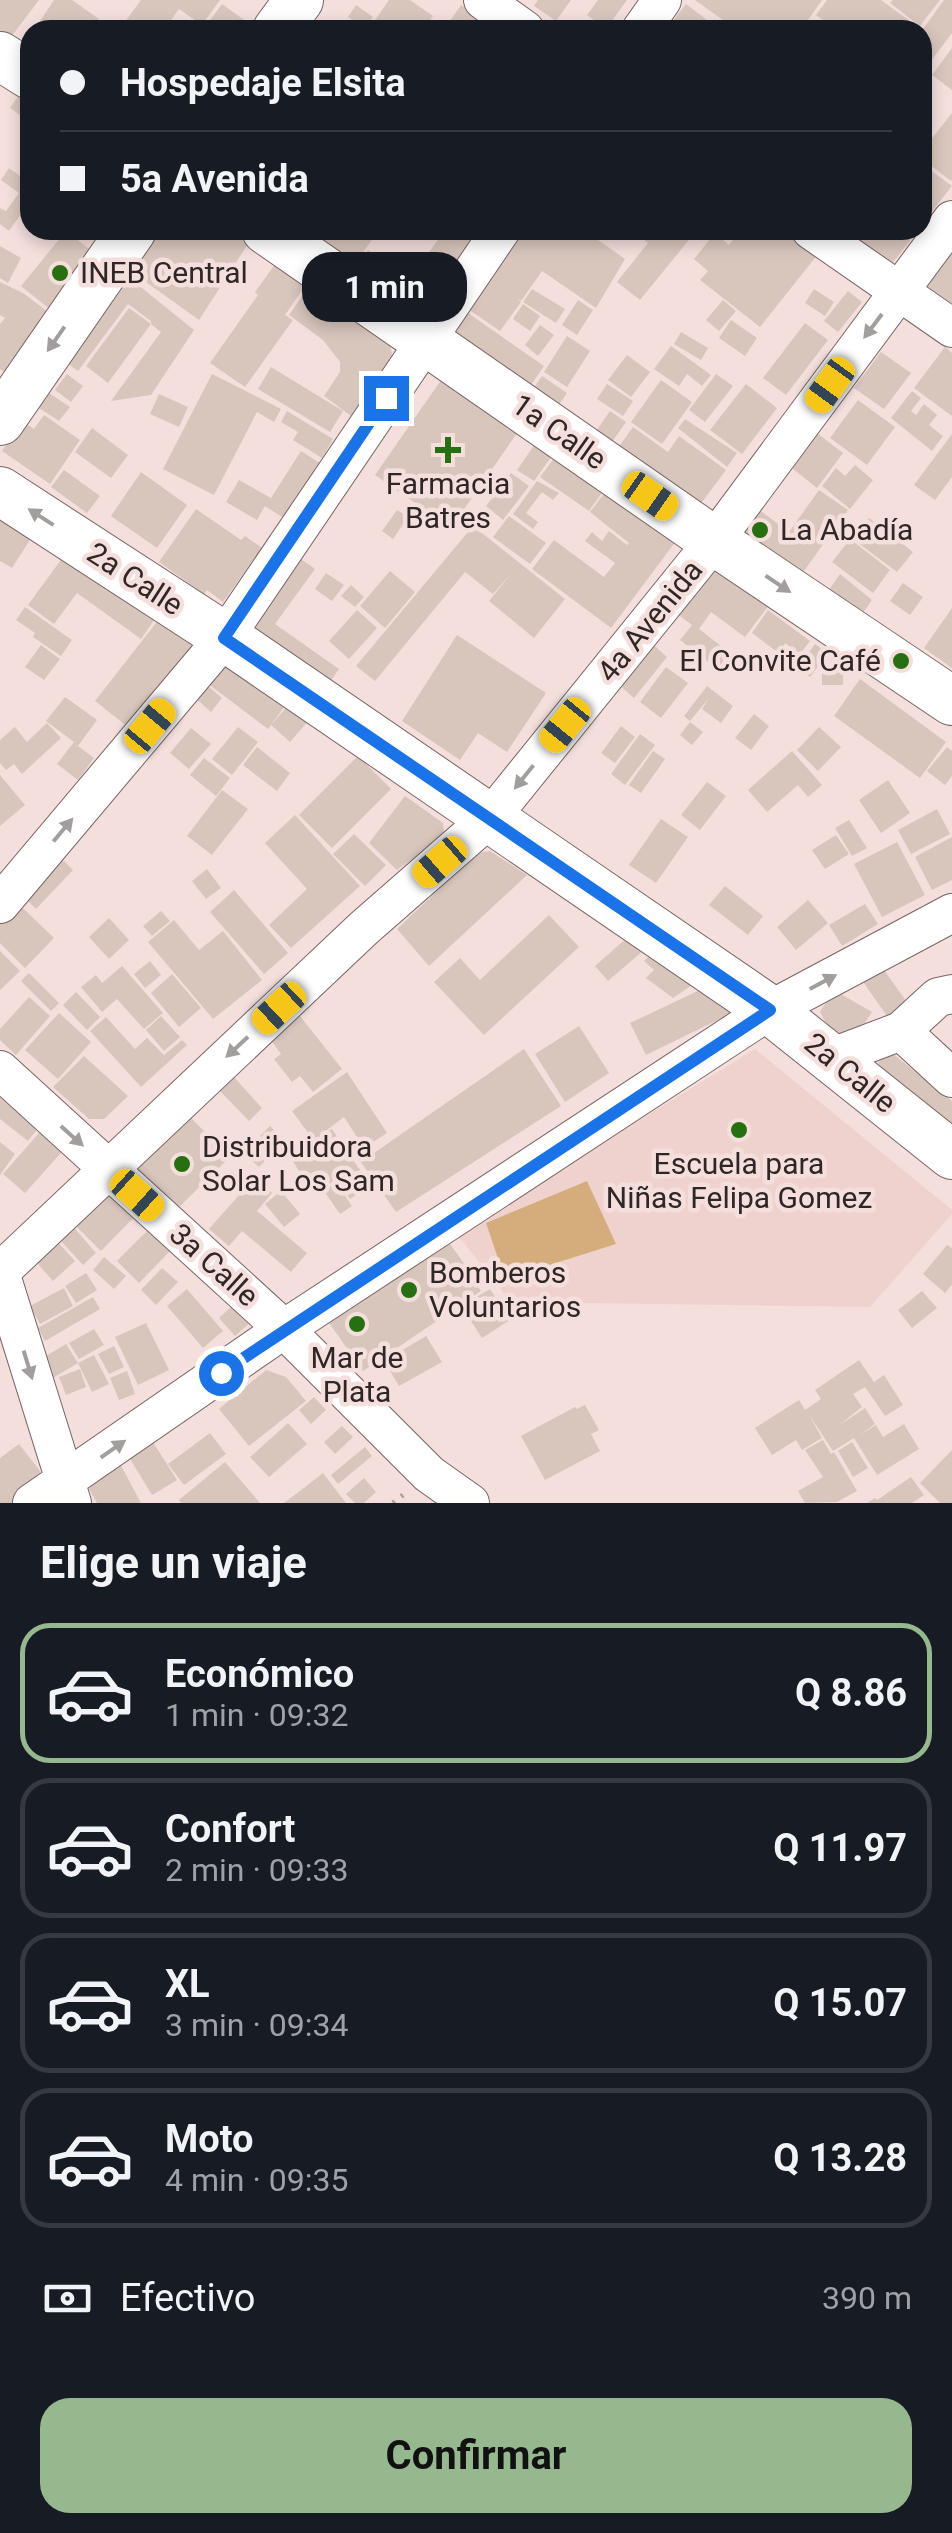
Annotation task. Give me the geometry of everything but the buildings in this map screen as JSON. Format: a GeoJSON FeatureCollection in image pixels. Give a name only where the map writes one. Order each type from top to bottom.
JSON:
{"type":"FeatureCollection","features":[{"type":"Feature","properties":{"kind":"main road"},"geometry":{"type":"LineString","coordinates":[[285,20],[300,0]]}},
{"type":"Feature","properties":{"kind":"main road"},"geometry":{"type":"LineString","coordinates":[[0,421],[125,240]]}},
{"type":"Feature","properties":{"kind":"main road","name":"1a Calle"},"geometry":{"type":"LineString","coordinates":[[281,240],[714,541],[952,700]]}},
{"type":"Feature","properties":{"kind":"main road","name":"2a Calle"},"geometry":{"type":"LineString","coordinates":[[0,491],[491,817],[770,1010],[952,1155]]}},
{"type":"Feature","properties":{"kind":"street"},"geometry":{"type":"LineString","coordinates":[[484,0],[511,20]]}},
{"type":"Feature","properties":{"kind":"street","name":"4a Avenida"},"geometry":{"type":"LineString","coordinates":[[0,1272],[364,928],[491,817],[714,541],[952,220]]}},
{"type":"Feature","properties":{"kind":"street"},"geometry":{"type":"LineString","coordinates":[[0,904],[224,638],[495,240]]}},
{"type":"Feature","properties":{"kind":"street"},"geometry":{"type":"LineString","coordinates":[[826,240],[952,328]]}},
{"type":"Feature","properties":{"kind":"street"},"geometry":{"type":"LineString","coordinates":[[0,1272],[56,1497],[284,1329],[770,1010],[952,914]]}},
{"type":"Feature","properties":{"kind":"street"},"geometry":{"type":"LineString","coordinates":[[830,1058],[901,1031],[938,997],[952,994]]}},
{"type":"Feature","properties":{"kind":"street"},"geometry":{"type":"LineString","coordinates":[[901,1031],[952,1078]]}},
{"type":"Feature","properties":{"kind":"street","name":"3a Calle"},"geometry":{"type":"LineString","coordinates":[[0,1070],[284,1329],[428,1474],[470,1503]]}},
{"type":"Feature","properties":{"kind":"shaded area","name":"Escuela para Niñas Felipa Gomez"},"geometry":{"type":"Polygon","coordinates":[[[755,1049],[952,1210],[870,1307],[511,1302],[456,1233],[755,1049]]]}},
{"type":"Feature","properties":{"kind":"shaded area"},"geometry":{"type":"Polygon","coordinates":[[[587,1181],[616,1244],[505,1279],[486,1223],[587,1181]]]}},
{"type":"Feature","properties":{"kind":"place","name":"INEB Central"},"geometry":{"type":"Point","coordinates":[60,273]}},
{"type":"Feature","properties":{"kind":"place","name":"Farmacia Batres"},"geometry":{"type":"Point","coordinates":[448,450]}},
{"type":"Feature","properties":{"kind":"place","name":"La Abadía"},"geometry":{"type":"Point","coordinates":[760,530]}},
{"type":"Feature","properties":{"kind":"place","name":"El Convite Café"},"geometry":{"type":"Point","coordinates":[901,661]}},
{"type":"Feature","properties":{"kind":"place","name":"Escuela para Niñas Felipa Gomez"},"geometry":{"type":"Point","coordinates":[739,1130]}},
{"type":"Feature","properties":{"kind":"place","name":"Distribuidora Solar Los Sam"},"geometry":{"type":"Point","coordinates":[182,1164]}},
{"type":"Feature","properties":{"kind":"place","name":"Bomberos Voluntarios"},"geometry":{"type":"Point","coordinates":[409,1290]}},
{"type":"Feature","properties":{"kind":"place","name":"Mar de Plata"},"geometry":{"type":"Point","coordinates":[357,1324]}},
{"type":"Feature","properties":{"kind":"route"},"geometry":{"type":"LineString","coordinates":[[221,1373],[770,1010],[224,638],[386,398]]}}]}
